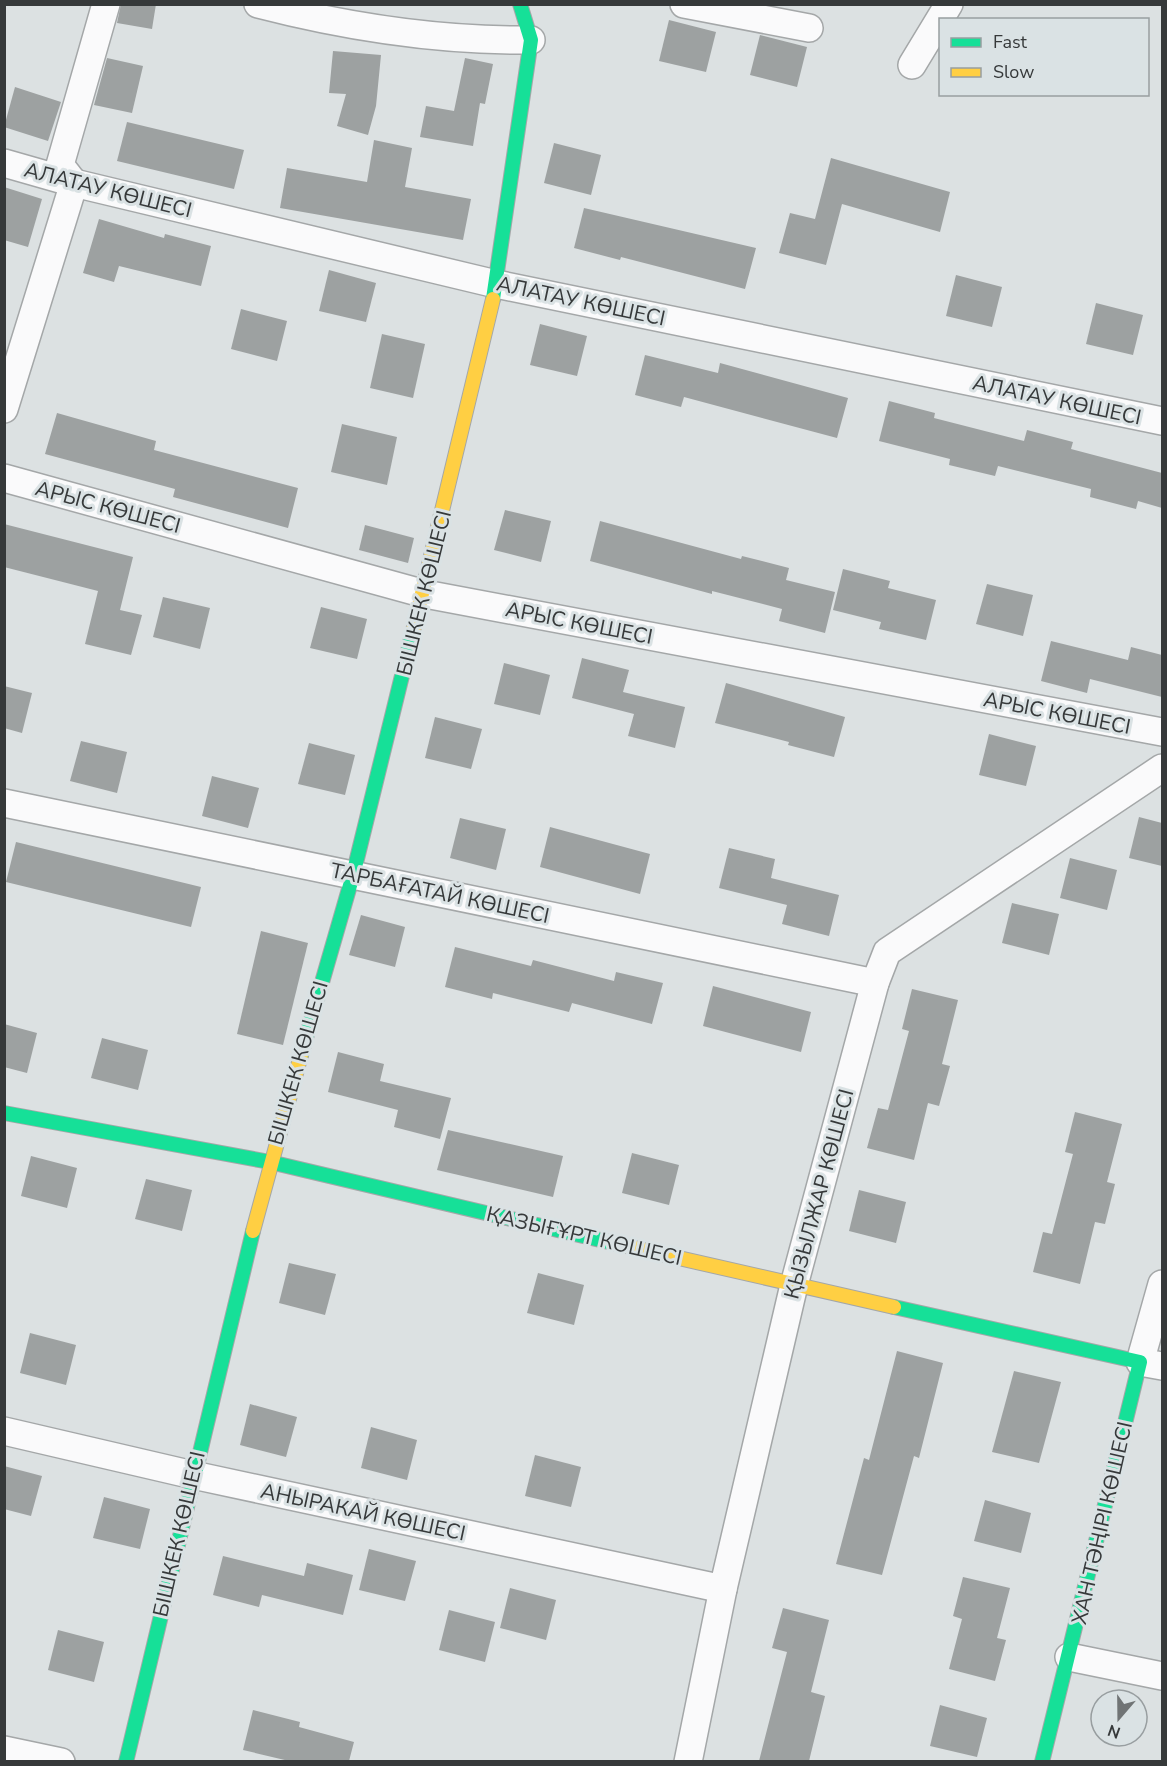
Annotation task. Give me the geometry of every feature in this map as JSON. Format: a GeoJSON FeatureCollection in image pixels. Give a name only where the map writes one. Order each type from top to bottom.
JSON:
{"type":"FeatureCollection","features":[{"type":"Feature","properties":{"kind":"street"},"geometry":{"type":"LineString","coordinates":[[4,409],[74,183],[60,165],[106,4]]}},
{"type":"Feature","properties":{"kind":"street"},"geometry":{"type":"LineString","coordinates":[[258,4],[317,19],[469,40],[531,40],[523,7]]}},
{"type":"Feature","properties":{"kind":"street"},"geometry":{"type":"LineString","coordinates":[[684,4],[809,28]]}},
{"type":"Feature","properties":{"kind":"street"},"geometry":{"type":"LineString","coordinates":[[941,18],[949,4]]}},
{"type":"Feature","properties":{"kind":"street"},"geometry":{"type":"LineString","coordinates":[[912,65],[939,20]]}},
{"type":"Feature","properties":{"kind":"street","name":"БІШКЕК КӨШЕСІ"},"geometry":{"type":"LineString","coordinates":[[126,1761],[270,1162],[353,875],[425,594],[479,366],[496,284],[531,40]]}},
{"type":"Feature","properties":{"kind":"street","name":"АЛАТАУ КӨШЕСІ"},"geometry":{"type":"LineString","coordinates":[[4,163],[74,183],[496,284],[1162,421]]}},
{"type":"Feature","properties":{"kind":"street","name":"АРЫС КӨШЕСІ"},"geometry":{"type":"LineString","coordinates":[[4,478],[425,594],[1162,732]]}},
{"type":"Feature","properties":{"kind":"street","name":"ҚЫЗЫЛЖАР КӨШЕСІ"},"geometry":{"type":"LineString","coordinates":[[688,1761],[723,1589],[794,1286],[875,983],[887,952],[1162,768]]}},
{"type":"Feature","properties":{"kind":"street","name":"ТАРБАҒАТАЙ КӨШЕСІ"},"geometry":{"type":"LineString","coordinates":[[4,803],[875,983]]}},
{"type":"Feature","properties":{"kind":"street","name":"ҚАЗЫҒҰРТ КӨШЕСІ"},"geometry":{"type":"LineString","coordinates":[[4,1113],[270,1162],[794,1286],[1151,1364]]}},
{"type":"Feature","properties":{"kind":"street","name":"ХАН ТӘҢІРІ КӨШЕСІ"},"geometry":{"type":"LineString","coordinates":[[1042,1761],[1151,1364],[1162,1284]]}},
{"type":"Feature","properties":{"kind":"street","name":"АНЫРАКАЙ КӨШЕСІ"},"geometry":{"type":"LineString","coordinates":[[4,1431],[193,1475],[723,1589]]}},
{"type":"Feature","properties":{"kind":"street"},"geometry":{"type":"LineString","coordinates":[[1070,1657],[1162,1676]]}},
{"type":"Feature","properties":{"kind":"street"},"geometry":{"type":"LineString","coordinates":[[4,1749],[61,1761]]}},
{"type":"Feature","properties":{"kind":"building"},"geometry":{"type":"Polygon","coordinates":[[[121,4],[156,4],[152,29],[117,23],[121,4]]]}},
{"type":"Feature","properties":{"kind":"building"},"geometry":{"type":"Polygon","coordinates":[[[669,20],[716,32],[706,72],[659,61],[669,20]]]}},
{"type":"Feature","properties":{"kind":"building"},"geometry":{"type":"Polygon","coordinates":[[[760,35],[807,47],[797,87],[750,75],[760,35]]]}},
{"type":"Feature","properties":{"kind":"building"},"geometry":{"type":"Polygon","coordinates":[[[333,51],[381,55],[376,106],[368,135],[337,126],[346,94],[329,93],[333,51]]]}},
{"type":"Feature","properties":{"kind":"building"},"geometry":{"type":"Polygon","coordinates":[[[107,58],[143,66],[132,113],[94,105],[107,58]]]}},
{"type":"Feature","properties":{"kind":"building"},"geometry":{"type":"Polygon","coordinates":[[[465,58],[493,64],[485,104],[480,103],[473,146],[420,137],[426,106],[454,111],[465,58]]]}},
{"type":"Feature","properties":{"kind":"building"},"geometry":{"type":"Polygon","coordinates":[[[15,87],[61,102],[48,141],[4,127],[15,87]]]}},
{"type":"Feature","properties":{"kind":"building"},"geometry":{"type":"Polygon","coordinates":[[[127,122],[244,150],[234,189],[117,161],[127,122]]]}},
{"type":"Feature","properties":{"kind":"building"},"geometry":{"type":"Polygon","coordinates":[[[374,140],[412,148],[405,187],[471,199],[463,240],[280,208],[287,168],[367,182],[374,140]]]}},
{"type":"Feature","properties":{"kind":"building"},"geometry":{"type":"Polygon","coordinates":[[[554,143],[601,155],[591,195],[544,183],[554,143]]]}},
{"type":"Feature","properties":{"kind":"building"},"geometry":{"type":"Polygon","coordinates":[[[831,158],[950,192],[940,232],[842,204],[826,265],[779,253],[790,213],[815,219],[831,158]]]}},
{"type":"Feature","properties":{"kind":"building"},"geometry":{"type":"Polygon","coordinates":[[[4,187],[42,199],[28,247],[4,240],[4,187]]]}},
{"type":"Feature","properties":{"kind":"building"},"geometry":{"type":"Polygon","coordinates":[[[584,208],[756,248],[745,289],[621,257],[620,260],[574,248],[584,208]]]}},
{"type":"Feature","properties":{"kind":"building"},"geometry":{"type":"Polygon","coordinates":[[[99,219],[164,238],[165,234],[211,246],[201,286],[119,266],[114,282],[83,273],[99,219]]]}},
{"type":"Feature","properties":{"kind":"building"},"geometry":{"type":"Polygon","coordinates":[[[329,270],[376,283],[366,322],[319,311],[329,270]]]}},
{"type":"Feature","properties":{"kind":"building"},"geometry":{"type":"Polygon","coordinates":[[[956,275],[1002,287],[992,327],[946,316],[956,275]]]}},
{"type":"Feature","properties":{"kind":"building"},"geometry":{"type":"Polygon","coordinates":[[[1096,303],[1143,315],[1133,355],[1086,344],[1096,303]]]}},
{"type":"Feature","properties":{"kind":"building"},"geometry":{"type":"Polygon","coordinates":[[[241,309],[287,321],[277,361],[231,349],[241,309]]]}},
{"type":"Feature","properties":{"kind":"building"},"geometry":{"type":"Polygon","coordinates":[[[540,324],[587,336],[577,376],[530,365],[540,324]]]}},
{"type":"Feature","properties":{"kind":"building"},"geometry":{"type":"Polygon","coordinates":[[[382,334],[425,344],[413,398],[370,388],[382,334]]]}},
{"type":"Feature","properties":{"kind":"building"},"geometry":{"type":"Polygon","coordinates":[[[645,355],[718,373],[720,363],[848,398],[837,438],[684,397],[681,407],[635,395],[645,355]]]}},
{"type":"Feature","properties":{"kind":"building"},"geometry":{"type":"Polygon","coordinates":[[[889,401],[935,413],[934,418],[1024,441],[1027,430],[1073,442],[1071,449],[1162,473],[1162,508],[1138,501],[1136,509],[1090,497],[1091,489],[998,466],[995,476],[949,465],[950,459],[879,441],[889,401]]]}},
{"type":"Feature","properties":{"kind":"building"},"geometry":{"type":"Polygon","coordinates":[[[57,413],[156,441],[154,450],[298,488],[288,528],[173,497],[175,489],[45,454],[57,413]]]}},
{"type":"Feature","properties":{"kind":"building"},"geometry":{"type":"Polygon","coordinates":[[[342,424],[397,437],[387,485],[331,472],[342,424]]]}},
{"type":"Feature","properties":{"kind":"building"},"geometry":{"type":"Polygon","coordinates":[[[505,510],[551,521],[541,562],[494,550],[505,510]]]}},
{"type":"Feature","properties":{"kind":"building"},"geometry":{"type":"Polygon","coordinates":[[[600,521],[741,559],[742,556],[789,568],[786,580],[835,592],[825,633],[779,621],[782,609],[712,591],[712,594],[590,561],[600,521]]]}},
{"type":"Feature","properties":{"kind":"building"},"geometry":{"type":"Polygon","coordinates":[[[4,524],[133,557],[120,610],[142,615],[131,655],[85,644],[98,591],[4,567],[4,524]]]}},
{"type":"Feature","properties":{"kind":"building"},"geometry":{"type":"Polygon","coordinates":[[[365,525],[414,538],[408,563],[359,550],[365,525]]]}},
{"type":"Feature","properties":{"kind":"building"},"geometry":{"type":"Polygon","coordinates":[[[843,569],[890,581],[888,588],[936,600],[926,640],[879,629],[881,622],[833,610],[843,569]]]}},
{"type":"Feature","properties":{"kind":"building"},"geometry":{"type":"Polygon","coordinates":[[[987,584],[1033,595],[1023,636],[976,624],[987,584]]]}},
{"type":"Feature","properties":{"kind":"building"},"geometry":{"type":"Polygon","coordinates":[[[163,597],[210,608],[200,649],[153,637],[163,597]]]}},
{"type":"Feature","properties":{"kind":"building"},"geometry":{"type":"Polygon","coordinates":[[[321,607],[367,619],[357,659],[310,648],[321,607]]]}},
{"type":"Feature","properties":{"kind":"building"},"geometry":{"type":"Polygon","coordinates":[[[1051,641],[1128,660],[1131,647],[1162,655],[1162,697],[1090,679],[1087,693],[1041,681],[1051,641]]]}},
{"type":"Feature","properties":{"kind":"building"},"geometry":{"type":"Polygon","coordinates":[[[582,658],[629,670],[623,692],[685,707],[675,748],[628,736],[634,714],[572,698],[582,658]]]}},
{"type":"Feature","properties":{"kind":"building"},"geometry":{"type":"Polygon","coordinates":[[[504,663],[550,675],[540,715],[494,704],[504,663]]]}},
{"type":"Feature","properties":{"kind":"building"},"geometry":{"type":"Polygon","coordinates":[[[726,683],[845,717],[834,757],[788,745],[789,742],[715,723],[726,683]]]}},
{"type":"Feature","properties":{"kind":"building"},"geometry":{"type":"Polygon","coordinates":[[[4,686],[32,693],[22,733],[4,728],[4,686]]]}},
{"type":"Feature","properties":{"kind":"building"},"geometry":{"type":"Polygon","coordinates":[[[435,717],[482,729],[471,769],[425,758],[435,717]]]}},
{"type":"Feature","properties":{"kind":"building"},"geometry":{"type":"Polygon","coordinates":[[[989,734],[1036,746],[1026,786],[979,775],[989,734]]]}},
{"type":"Feature","properties":{"kind":"building"},"geometry":{"type":"Polygon","coordinates":[[[81,741],[127,752],[117,793],[70,781],[81,741]]]}},
{"type":"Feature","properties":{"kind":"building"},"geometry":{"type":"Polygon","coordinates":[[[309,743],[355,755],[345,795],[298,784],[309,743]]]}},
{"type":"Feature","properties":{"kind":"building"},"geometry":{"type":"Polygon","coordinates":[[[212,776],[259,788],[248,828],[202,816],[212,776]]]}},
{"type":"Feature","properties":{"kind":"building"},"geometry":{"type":"Polygon","coordinates":[[[1139,817],[1162,823],[1162,866],[1129,858],[1139,817]]]}},
{"type":"Feature","properties":{"kind":"building"},"geometry":{"type":"Polygon","coordinates":[[[460,818],[506,829],[496,870],[450,858],[460,818]]]}},
{"type":"Feature","properties":{"kind":"building"},"geometry":{"type":"Polygon","coordinates":[[[550,827],[650,854],[640,894],[540,867],[550,827]]]}},
{"type":"Feature","properties":{"kind":"building"},"geometry":{"type":"Polygon","coordinates":[[[16,842],[201,887],[191,927],[6,882],[16,842]]]}},
{"type":"Feature","properties":{"kind":"building"},"geometry":{"type":"Polygon","coordinates":[[[729,848],[775,859],[771,878],[839,895],[829,936],[782,924],[787,905],[719,888],[729,848]]]}},
{"type":"Feature","properties":{"kind":"building"},"geometry":{"type":"Polygon","coordinates":[[[1070,858],[1117,870],[1107,910],[1060,898],[1070,858]]]}},
{"type":"Feature","properties":{"kind":"building"},"geometry":{"type":"Polygon","coordinates":[[[1012,903],[1059,914],[1049,955],[1002,943],[1012,903]]]}},
{"type":"Feature","properties":{"kind":"building"},"geometry":{"type":"Polygon","coordinates":[[[361,915],[405,927],[395,967],[349,955],[361,915]]]}},
{"type":"Feature","properties":{"kind":"building"},"geometry":{"type":"Polygon","coordinates":[[[261,931],[308,943],[283,1045],[237,1034],[261,931]]]}},
{"type":"Feature","properties":{"kind":"building"},"geometry":{"type":"Polygon","coordinates":[[[455,947],[531,966],[533,960],[614,981],[616,972],[663,983],[652,1024],[572,1003],[569,1012],[493,993],[492,999],[445,987],[455,947]]]}},
{"type":"Feature","properties":{"kind":"building"},"geometry":{"type":"Polygon","coordinates":[[[713,986],[811,1012],[801,1052],[703,1026],[713,986]]]}},
{"type":"Feature","properties":{"kind":"building"},"geometry":{"type":"Polygon","coordinates":[[[912,989],[958,1000],[942,1064],[950,1066],[939,1106],[928,1103],[914,1160],[867,1148],[878,1108],[888,1110],[909,1031],[902,1029],[912,989]]]}},
{"type":"Feature","properties":{"kind":"building"},"geometry":{"type":"Polygon","coordinates":[[[4,1024],[37,1033],[27,1073],[4,1067],[4,1024]]]}},
{"type":"Feature","properties":{"kind":"building"},"geometry":{"type":"Polygon","coordinates":[[[102,1038],[148,1050],[138,1090],[91,1078],[102,1038]]]}},
{"type":"Feature","properties":{"kind":"building"},"geometry":{"type":"Polygon","coordinates":[[[338,1052],[384,1064],[380,1081],[451,1098],[440,1139],[394,1127],[398,1110],[328,1092],[338,1052]]]}},
{"type":"Feature","properties":{"kind":"building"},"geometry":{"type":"Polygon","coordinates":[[[1075,1112],[1122,1124],[1107,1182],[1115,1184],[1105,1224],[1095,1222],[1080,1284],[1033,1272],[1043,1232],[1052,1234],[1073,1154],[1065,1152],[1075,1112]]]}},
{"type":"Feature","properties":{"kind":"building"},"geometry":{"type":"Polygon","coordinates":[[[448,1130],[563,1156],[553,1197],[437,1170],[448,1130]]]}},
{"type":"Feature","properties":{"kind":"building"},"geometry":{"type":"Polygon","coordinates":[[[632,1153],[679,1165],[669,1205],[622,1193],[632,1153]]]}},
{"type":"Feature","properties":{"kind":"building"},"geometry":{"type":"Polygon","coordinates":[[[31,1156],[77,1168],[67,1208],[21,1196],[31,1156]]]}},
{"type":"Feature","properties":{"kind":"building"},"geometry":{"type":"Polygon","coordinates":[[[146,1179],[192,1190],[182,1231],[135,1219],[146,1179]]]}},
{"type":"Feature","properties":{"kind":"building"},"geometry":{"type":"Polygon","coordinates":[[[859,1190],[906,1202],[896,1243],[849,1231],[859,1190]]]}},
{"type":"Feature","properties":{"kind":"building"},"geometry":{"type":"Polygon","coordinates":[[[289,1263],[336,1274],[325,1315],[279,1303],[289,1263]]]}},
{"type":"Feature","properties":{"kind":"building"},"geometry":{"type":"Polygon","coordinates":[[[538,1273],[584,1285],[574,1325],[527,1313],[538,1273]]]}},
{"type":"Feature","properties":{"kind":"building"},"geometry":{"type":"Polygon","coordinates":[[[30,1333],[76,1345],[66,1385],[20,1373],[30,1333]]]}},
{"type":"Feature","properties":{"kind":"building"},"geometry":{"type":"Polygon","coordinates":[[[897,1351],[943,1363],[919,1458],[914,1456],[882,1575],[836,1564],[864,1458],[869,1460],[897,1351]]]}},
{"type":"Feature","properties":{"kind":"building"},"geometry":{"type":"Polygon","coordinates":[[[1014,1371],[1061,1382],[1039,1463],[992,1452],[1014,1371]]]}},
{"type":"Feature","properties":{"kind":"building"},"geometry":{"type":"Polygon","coordinates":[[[250,1404],[297,1417],[286,1457],[240,1445],[250,1404]]]}},
{"type":"Feature","properties":{"kind":"building"},"geometry":{"type":"Polygon","coordinates":[[[371,1427],[417,1440],[407,1480],[361,1468],[371,1427]]]}},
{"type":"Feature","properties":{"kind":"building"},"geometry":{"type":"Polygon","coordinates":[[[535,1455],[581,1467],[571,1507],[525,1496],[535,1455]]]}},
{"type":"Feature","properties":{"kind":"building"},"geometry":{"type":"Polygon","coordinates":[[[4,1466],[42,1476],[31,1516],[4,1509],[4,1466]]]}},
{"type":"Feature","properties":{"kind":"building"},"geometry":{"type":"Polygon","coordinates":[[[104,1497],[150,1509],[140,1549],[93,1538],[104,1497]]]}},
{"type":"Feature","properties":{"kind":"building"},"geometry":{"type":"Polygon","coordinates":[[[985,1500],[1031,1513],[1021,1553],[974,1541],[985,1500]]]}},
{"type":"Feature","properties":{"kind":"building"},"geometry":{"type":"Polygon","coordinates":[[[369,1549],[416,1561],[405,1601],[359,1590],[369,1549]]]}},
{"type":"Feature","properties":{"kind":"building"},"geometry":{"type":"Polygon","coordinates":[[[223,1556],[304,1576],[307,1563],[353,1575],[343,1615],[262,1595],[259,1607],[213,1595],[223,1556]]]}},
{"type":"Feature","properties":{"kind":"building"},"geometry":{"type":"Polygon","coordinates":[[[963,1577],[1010,1588],[997,1638],[1006,1640],[995,1681],[949,1669],[962,1619],[953,1616],[963,1577]]]}},
{"type":"Feature","properties":{"kind":"building"},"geometry":{"type":"Polygon","coordinates":[[[510,1588],[556,1600],[546,1640],[500,1628],[510,1588]]]}},
{"type":"Feature","properties":{"kind":"building"},"geometry":{"type":"Polygon","coordinates":[[[783,1608],[829,1620],[811,1692],[825,1696],[809,1761],[759,1761],[787,1652],[772,1648],[783,1608]]]}},
{"type":"Feature","properties":{"kind":"building"},"geometry":{"type":"Polygon","coordinates":[[[449,1610],[495,1622],[485,1662],[439,1650],[449,1610]]]}},
{"type":"Feature","properties":{"kind":"building"},"geometry":{"type":"Polygon","coordinates":[[[58,1630],[104,1642],[94,1682],[48,1670],[58,1630]]]}},
{"type":"Feature","properties":{"kind":"building"},"geometry":{"type":"Polygon","coordinates":[[[940,1705],[987,1718],[977,1757],[930,1746],[940,1705]]]}},
{"type":"Feature","properties":{"kind":"building"},"geometry":{"type":"Polygon","coordinates":[[[253,1710],[300,1722],[299,1727],[354,1742],[349,1761],[289,1761],[243,1750],[253,1710]]]}},
{"type":"Feature","properties":{"kind":"traffic: fast"},"geometry":{"type":"LineString","coordinates":[[493,299],[531,40],[520,4]]}},
{"type":"Feature","properties":{"kind":"traffic: fast"},"geometry":{"type":"LineString","coordinates":[[301,1055],[353,875],[413,631]]}},
{"type":"Feature","properties":{"kind":"traffic: fast"},"geometry":{"type":"LineString","coordinates":[[4,1113],[270,1162],[613,1243]]}},
{"type":"Feature","properties":{"kind":"traffic: fast"},"geometry":{"type":"LineString","coordinates":[[126,1762],[253,1231]]}},
{"type":"Feature","properties":{"kind":"traffic: fast"},"geometry":{"type":"LineString","coordinates":[[894,1307],[1140,1362],[1042,1762]]}},
{"type":"Feature","properties":{"kind":"traffic: slow"},"geometry":{"type":"LineString","coordinates":[[413,631],[493,299]]}},
{"type":"Feature","properties":{"kind":"traffic: slow"},"geometry":{"type":"LineString","coordinates":[[253,1231],[301,1055]]}},
{"type":"Feature","properties":{"kind":"traffic: slow"},"geometry":{"type":"LineString","coordinates":[[613,1243],[894,1307]]}}]}
